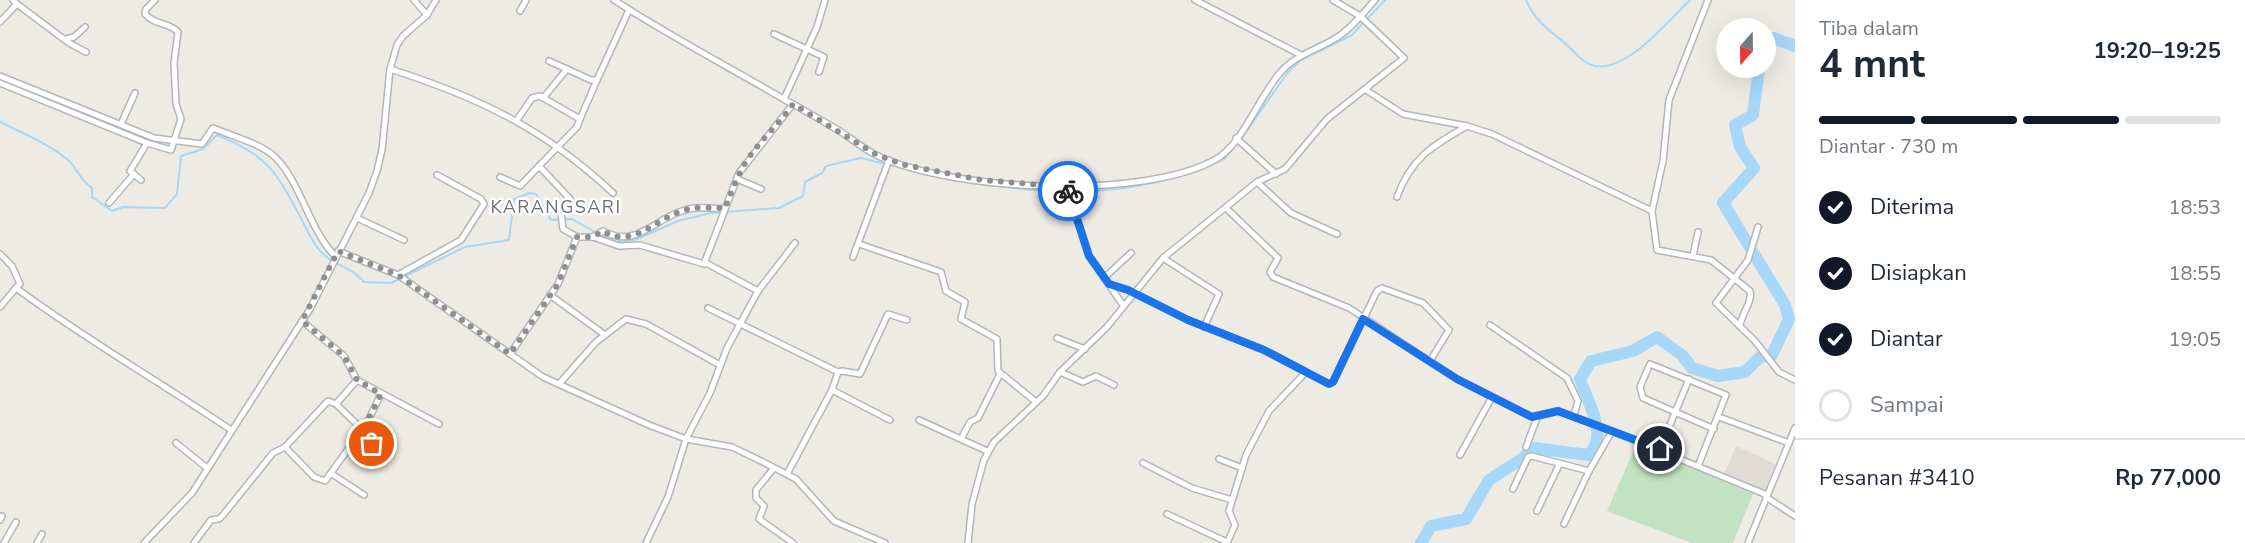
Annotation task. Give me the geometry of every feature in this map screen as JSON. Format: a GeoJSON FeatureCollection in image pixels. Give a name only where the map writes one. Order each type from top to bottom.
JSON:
{"type":"FeatureCollection","features":[{"type":"Feature","properties":{"kind":"street"},"geometry":{"type":"LineString","coordinates":[[0,76],[124,128],[147,143],[171,150],[177,139],[181,119],[176,104],[174,63],[178,32],[170,26],[154,22],[145,14],[146,9],[155,0]]}},
{"type":"Feature","properties":{"kind":"street"},"geometry":{"type":"LineString","coordinates":[[414,0],[427,15]]}},
{"type":"Feature","properties":{"kind":"street"},"geometry":{"type":"LineString","coordinates":[[148,542],[182,507],[302,321],[357,218],[369,193],[382,150],[390,69],[397,45],[403,36],[427,15],[436,0]]}},
{"type":"Feature","properties":{"kind":"street"},"geometry":{"type":"LineString","coordinates":[[520,11],[526,0]]}},
{"type":"Feature","properties":{"kind":"street"},"geometry":{"type":"LineString","coordinates":[[615,0],[692,49],[793,104],[888,164],[982,180],[1068,189],[1125,185],[1190,169],[1221,155],[1238,140],[1278,74],[1301,55],[1337,38],[1363,19],[1375,0]]}},
{"type":"Feature","properties":{"kind":"street"},"geometry":{"type":"LineString","coordinates":[[784,99],[817,27],[825,0]]}},
{"type":"Feature","properties":{"kind":"street"},"geometry":{"type":"LineString","coordinates":[[1195,0],[1301,55]]}},
{"type":"Feature","properties":{"kind":"street"},"geometry":{"type":"LineString","coordinates":[[968,543],[972,504],[987,451],[1036,402],[1060,372],[1085,349],[1163,258],[1257,182],[1276,174],[1290,164],[1327,119],[1404,58],[1363,19],[1334,0]]}},
{"type":"Feature","properties":{"kind":"street"},"geometry":{"type":"LineString","coordinates":[[1708,0],[1669,100],[1663,161],[1652,211],[1655,247],[1661,251],[1710,260],[1734,277],[1752,295],[1742,315],[1740,326]]}},
{"type":"Feature","properties":{"kind":"street"},"geometry":{"type":"LineString","coordinates":[[0,22],[15,2],[64,39],[86,52]]}},
{"type":"Feature","properties":{"kind":"street"},"geometry":{"type":"LineString","coordinates":[[500,177],[520,186],[577,127],[629,10]]}},
{"type":"Feature","properties":{"kind":"street"},"geometry":{"type":"LineString","coordinates":[[64,39],[70,39],[85,27]]}},
{"type":"Feature","properties":{"kind":"street"},"geometry":{"type":"LineString","coordinates":[[774,34],[824,57],[819,72]]}},
{"type":"Feature","properties":{"kind":"street"},"geometry":{"type":"LineString","coordinates":[[549,61],[591,80],[597,80]]}},
{"type":"Feature","properties":{"kind":"street"},"geometry":{"type":"LineString","coordinates":[[390,69],[438,84],[517,120],[558,146],[613,193]]}},
{"type":"Feature","properties":{"kind":"street"},"geometry":{"type":"LineString","coordinates":[[544,97],[567,69]]}},
{"type":"Feature","properties":{"kind":"street"},"geometry":{"type":"LineString","coordinates":[[0,83],[154,138],[177,139],[202,144],[213,128],[276,158],[323,243],[335,259],[398,275],[510,354],[559,384],[649,425],[686,439],[732,447],[787,474],[796,479],[818,500],[834,521],[885,543]]}},
{"type":"Feature","properties":{"kind":"street"},"geometry":{"type":"LineString","coordinates":[[1366,90],[1403,114],[1467,126],[1502,139],[1652,211]]}},
{"type":"Feature","properties":{"kind":"street"},"geometry":{"type":"LineString","coordinates":[[124,128],[135,93]]}},
{"type":"Feature","properties":{"kind":"street"},"geometry":{"type":"LineString","coordinates":[[517,120],[532,98],[544,97],[580,119]]}},
{"type":"Feature","properties":{"kind":"street"},"geometry":{"type":"LineString","coordinates":[[706,263],[737,178],[750,155],[779,124],[793,104]]}},
{"type":"Feature","properties":{"kind":"street"},"geometry":{"type":"LineString","coordinates":[[1397,197],[1406,174],[1421,158],[1439,142],[1467,126]]}},
{"type":"Feature","properties":{"kind":"street"},"geometry":{"type":"LineString","coordinates":[[1238,140],[1276,174]]}},
{"type":"Feature","properties":{"kind":"street"},"geometry":{"type":"LineString","coordinates":[[141,180],[130,171],[147,143]]}},
{"type":"Feature","properties":{"kind":"street"},"geometry":{"type":"LineString","coordinates":[[853,257],[888,164]]}},
{"type":"Feature","properties":{"kind":"street"},"geometry":{"type":"LineString","coordinates":[[539,166],[570,203],[561,214],[561,226],[566,232],[577,237],[596,234],[619,242],[640,245],[697,264],[706,263],[758,291]]}},
{"type":"Feature","properties":{"kind":"street"},"geometry":{"type":"LineString","coordinates":[[109,203],[134,174]]}},
{"type":"Feature","properties":{"kind":"street"},"geometry":{"type":"LineString","coordinates":[[398,275],[461,240],[484,204],[481,199],[437,175]]}},
{"type":"Feature","properties":{"kind":"street"},"geometry":{"type":"LineString","coordinates":[[737,178],[760,189]]}},
{"type":"Feature","properties":{"kind":"street"},"geometry":{"type":"LineString","coordinates":[[1257,182],[1291,213],[1337,234]]}},
{"type":"Feature","properties":{"kind":"street"},"geometry":{"type":"LineString","coordinates":[[1068,189],[1089,256],[1123,305]]}},
{"type":"Feature","properties":{"kind":"street"},"geometry":{"type":"LineString","coordinates":[[1226,208],[1278,258],[1270,272],[1272,277],[1349,308],[1430,361],[1492,397],[1537,418],[1558,411],[1660,449],[1766,496],[1795,516]]}},
{"type":"Feature","properties":{"kind":"street"},"geometry":{"type":"LineString","coordinates":[[619,242],[682,210],[724,210]]}},
{"type":"Feature","properties":{"kind":"street"},"geometry":{"type":"LineString","coordinates":[[357,218],[404,240]]}},
{"type":"Feature","properties":{"kind":"street"},"geometry":{"type":"LineString","coordinates":[[1758,227],[1748,260],[1716,303],[1763,351],[1779,372],[1795,380]]}},
{"type":"Feature","properties":{"kind":"street"},"geometry":{"type":"LineString","coordinates":[[1693,256],[1698,232]]}},
{"type":"Feature","properties":{"kind":"street"},"geometry":{"type":"LineString","coordinates":[[510,354],[561,278],[577,237]]}},
{"type":"Feature","properties":{"kind":"street"},"geometry":{"type":"LineString","coordinates":[[646,543],[668,497],[686,439],[741,322],[758,291],[795,243]]}},
{"type":"Feature","properties":{"kind":"street"},"geometry":{"type":"LineString","coordinates":[[859,244],[941,272],[946,291],[965,302],[960,318],[997,339],[996,360],[1000,374],[1036,402]]}},
{"type":"Feature","properties":{"kind":"street"},"geometry":{"type":"LineString","coordinates":[[1104,278],[1131,253]]}},
{"type":"Feature","properties":{"kind":"street"},"geometry":{"type":"LineString","coordinates":[[0,255],[18,277],[20,284],[0,307]]}},
{"type":"Feature","properties":{"kind":"street"},"geometry":{"type":"LineString","coordinates":[[1163,258],[1219,294],[1204,327]]}},
{"type":"Feature","properties":{"kind":"street"},"geometry":{"type":"LineString","coordinates":[[1109,284],[1204,327],[1264,350],[1331,384],[1379,288],[1423,303],[1450,331],[1430,361]]}},
{"type":"Feature","properties":{"kind":"street"},"geometry":{"type":"LineString","coordinates":[[16,288],[57,319],[99,343],[231,430]]}},
{"type":"Feature","properties":{"kind":"street"},"geometry":{"type":"LineString","coordinates":[[550,295],[605,335]]}},
{"type":"Feature","properties":{"kind":"street"},"geometry":{"type":"LineString","coordinates":[[708,308],[741,322],[838,372],[844,371],[858,376],[888,314],[907,320]]}},
{"type":"Feature","properties":{"kind":"street"},"geometry":{"type":"LineString","coordinates":[[559,384],[605,335],[626,318],[633,319],[678,340],[720,365]]}},
{"type":"Feature","properties":{"kind":"street"},"geometry":{"type":"LineString","coordinates":[[302,321],[330,343],[347,361],[357,380],[439,424]]}},
{"type":"Feature","properties":{"kind":"street"},"geometry":{"type":"LineString","coordinates":[[1490,325],[1567,378],[1578,401],[1574,416]]}},
{"type":"Feature","properties":{"kind":"street"},"geometry":{"type":"LineString","coordinates":[[1056,338],[1085,349]]}},
{"type":"Feature","properties":{"kind":"street"},"geometry":{"type":"LineString","coordinates":[[1698,466],[1714,429],[1719,417],[1726,395],[1651,363],[1640,387],[1641,395],[1646,400],[1675,414],[1714,429]]}},
{"type":"Feature","properties":{"kind":"street"},"geometry":{"type":"LineString","coordinates":[[787,474],[832,390],[838,372]]}},
{"type":"Feature","properties":{"kind":"street"},"geometry":{"type":"LineString","coordinates":[[1060,372],[1087,382],[1096,376],[1114,385]]}},
{"type":"Feature","properties":{"kind":"street"},"geometry":{"type":"LineString","coordinates":[[1167,514],[1227,542],[1235,525],[1229,511],[1242,468],[1269,411],[1306,372]]}},
{"type":"Feature","properties":{"kind":"street"},"geometry":{"type":"LineString","coordinates":[[961,439],[970,422],[977,419],[1000,374]]}},
{"type":"Feature","properties":{"kind":"street"},"geometry":{"type":"LineString","coordinates":[[1660,449],[1689,379]]}},
{"type":"Feature","properties":{"kind":"street"},"geometry":{"type":"LineString","coordinates":[[336,404],[357,380]]}},
{"type":"Feature","properties":{"kind":"street"},"geometry":{"type":"LineString","coordinates":[[832,390],[890,420]]}},
{"type":"Feature","properties":{"kind":"street"},"geometry":{"type":"LineString","coordinates":[[285,447],[321,482],[325,482],[363,430],[381,394]]}},
{"type":"Feature","properties":{"kind":"street"},"geometry":{"type":"LineString","coordinates":[[1460,455],[1492,397]]}},
{"type":"Feature","properties":{"kind":"street"},"geometry":{"type":"LineString","coordinates":[[195,543],[210,521],[220,518],[273,453],[285,447],[328,401],[336,404],[370,437],[372,445],[387,457]]}},
{"type":"Feature","properties":{"kind":"street"},"geometry":{"type":"LineString","coordinates":[[1719,417],[1789,443]]}},
{"type":"Feature","properties":{"kind":"street"},"geometry":{"type":"LineString","coordinates":[[1526,447],[1537,418]]}},
{"type":"Feature","properties":{"kind":"street"},"geometry":{"type":"LineString","coordinates":[[919,420],[987,451]]}},
{"type":"Feature","properties":{"kind":"street"},"geometry":{"type":"LineString","coordinates":[[1748,543],[1766,496],[1794,436],[1795,428]]}},
{"type":"Feature","properties":{"kind":"street"},"geometry":{"type":"LineString","coordinates":[[1564,524],[1609,430]]}},
{"type":"Feature","properties":{"kind":"street"},"geometry":{"type":"LineString","coordinates":[[176,443],[207,468]]}},
{"type":"Feature","properties":{"kind":"street"},"geometry":{"type":"LineString","coordinates":[[1513,489],[1528,458],[1536,456],[1558,465],[1589,471]]}},
{"type":"Feature","properties":{"kind":"street"},"geometry":{"type":"LineString","coordinates":[[1219,459],[1242,468]]}},
{"type":"Feature","properties":{"kind":"street"},"geometry":{"type":"LineString","coordinates":[[1143,463],[1192,488],[1232,500]]}},
{"type":"Feature","properties":{"kind":"street"},"geometry":{"type":"LineString","coordinates":[[1537,511],[1558,465]]}},
{"type":"Feature","properties":{"kind":"street"},"geometry":{"type":"LineString","coordinates":[[774,468],[756,490],[756,498],[764,506],[759,519],[793,543]]}},
{"type":"Feature","properties":{"kind":"street"},"geometry":{"type":"LineString","coordinates":[[332,474],[364,495]]}},
{"type":"Feature","properties":{"kind":"street"},"geometry":{"type":"LineString","coordinates":[[4,543],[16,522]]}},
{"type":"Feature","properties":{"kind":"street"},"geometry":{"type":"LineString","coordinates":[[37,543],[42,534]]}},
{"type":"Feature","properties":{"kind":"shaded area"},"geometry":{"type":"Polygon","coordinates":[[[1736,446],[1777,465],[1765,492],[1724,475],[1736,446]]]}},
{"type":"Feature","properties":{"kind":"green space"},"geometry":{"type":"Polygon","coordinates":[[[1636,445],[1753,494],[1733,543],[1692,543],[1607,511],[1636,445]]]}},
{"type":"Feature","properties":{"kind":"waterway"},"geometry":{"type":"LineString","coordinates":[[1241,139],[1288,72],[1301,60],[1352,35],[1385,0]]}},
{"type":"Feature","properties":{"kind":"waterway"},"geometry":{"type":"LineString","coordinates":[[1526,0],[1533,13],[1543,24],[1582,60],[1595,66],[1607,66],[1634,53],[1690,0]]}},
{"type":"Feature","properties":{"kind":"waterway"},"geometry":{"type":"LineString","coordinates":[[1776,39],[1795,46]]}},
{"type":"Feature","properties":{"kind":"waterway"},"geometry":{"type":"LineString","coordinates":[[1421,543],[1431,526],[1466,519],[1489,480],[1534,448],[1588,455],[1597,439],[1597,429],[1580,379],[1591,361],[1633,351],[1657,337],[1682,355],[1692,368],[1718,376],[1745,372],[1760,357],[1772,355],[1789,319],[1785,305],[1723,203],[1754,168],[1740,147],[1735,125],[1753,115],[1758,78]]}},
{"type":"Feature","properties":{"kind":"waterway"},"geometry":{"type":"LineString","coordinates":[[0,122],[37,140],[64,157],[92,188],[92,197],[112,211],[123,207],[165,208],[177,194],[181,156],[203,149],[217,135],[249,150],[260,158],[285,189],[320,251],[359,276],[364,282],[391,283],[465,247],[509,240],[514,199],[530,193],[536,194],[551,220],[572,219],[609,240]]}},
{"type":"Feature","properties":{"kind":"waterway"},"geometry":{"type":"LineString","coordinates":[[1192,172],[1224,159],[1237,143]]}},
{"type":"Feature","properties":{"kind":"waterway"},"geometry":{"type":"LineString","coordinates":[[614,242],[635,240],[678,221],[710,213],[779,208],[803,196],[805,182],[822,173],[826,166],[861,158],[944,178]]}},
{"type":"Feature","properties":{"kind":"waterway"},"geometry":{"type":"LineString","coordinates":[[959,180],[1041,191],[1067,192],[1120,189],[1175,177]]}},
{"type":"Feature","properties":{"kind":"way so far"},"geometry":{"type":"LineString","coordinates":[[372,444],[371,438],[363,430],[381,394],[357,380],[344,356],[302,321],[333,266],[338,251],[398,275],[510,354],[558,284],[577,237],[593,237],[603,231],[615,237],[627,237],[682,210],[725,208],[739,173],[750,155],[779,124],[793,104],[877,155],[905,165],[982,180],[1067,187],[1068,191]]}},
{"type":"Feature","properties":{"kind":"district","name":"KARANGSARI"},"geometry":{"type":"Point","coordinates":[556,207]}},
{"type":"Feature","properties":{"kind":"route"},"geometry":{"type":"LineString","coordinates":[[1068,191],[1089,256],[1109,284],[1128,290],[1188,320],[1264,350],[1329,384],[1333,382],[1363,319],[1380,327],[1457,379],[1532,417],[1537,418],[1558,411],[1660,449]]}}]}
